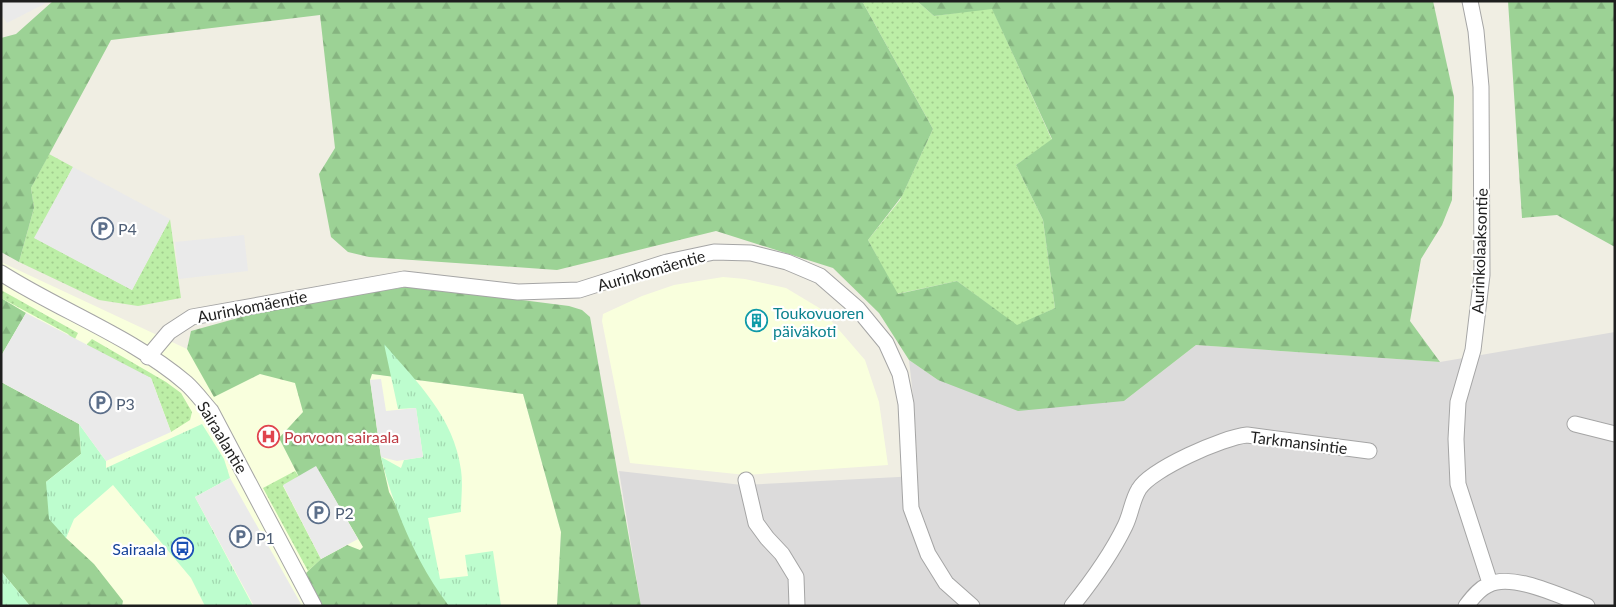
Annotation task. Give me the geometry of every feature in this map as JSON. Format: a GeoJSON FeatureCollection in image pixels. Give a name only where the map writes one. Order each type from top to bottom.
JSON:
{"type":"FeatureCollection","features":[{"type":"Feature","properties":{"kind":"street","name":"Aurinkolaaksontie"},"geometry":{"type":"LineString","coordinates":[[1470,1],[1476,31],[1481,87],[1482,275],[1474,350],[1458,402],[1456,439],[1458,484],[1490,583]]}},
{"type":"Feature","properties":{"kind":"street","name":"Aurinkomäentie"},"geometry":{"type":"LineString","coordinates":[[148,356],[169,332],[192,316],[404,279],[518,292],[579,290],[667,262],[714,252],[751,253],[787,262],[820,276],[858,309],[886,343],[900,374],[906,404],[911,508],[928,554],[941,576],[946,583],[972,606]]}},
{"type":"Feature","properties":{"kind":"street","name":"Sairaalantie"},"geometry":{"type":"LineString","coordinates":[[1,273],[148,356],[186,383],[211,411],[314,606]]}},
{"type":"Feature","properties":{"kind":"street"},"geometry":{"type":"LineString","coordinates":[[1575,424],[1615,434]]}},
{"type":"Feature","properties":{"kind":"street","name":"Tarkmansintie"},"geometry":{"type":"LineString","coordinates":[[1072,606],[1096,576],[1126,525],[1139,489],[1148,478],[1183,458],[1233,436],[1247,435],[1369,452]]}},
{"type":"Feature","properties":{"kind":"street"},"geometry":{"type":"LineString","coordinates":[[746,480],[756,523],[782,554],[796,577],[797,606]]}},
{"type":"Feature","properties":{"kind":"street"},"geometry":{"type":"LineString","coordinates":[[1466,606],[1481,589],[1490,583],[1517,581],[1587,606]]}},
{"type":"Feature","properties":{"kind":"shaded area"},"geometry":{"type":"Polygon","coordinates":[[[1,1],[50,1],[7,23],[1,14],[1,1]]]}},
{"type":"Feature","properties":{"kind":"shaded area","name":"P4"},"geometry":{"type":"Polygon","coordinates":[[[73,167],[170,219],[132,290],[34,238],[73,167]]]}},
{"type":"Feature","properties":{"kind":"shaded area"},"geometry":{"type":"Polygon","coordinates":[[[244,235],[248,271],[179,279],[175,242],[244,235]]]}},
{"type":"Feature","properties":{"kind":"shaded area","name":"Porvoon sairaala"},"geometry":{"type":"Polygon","coordinates":[[[1,262],[187,349],[523,394],[561,532],[557,606],[1,606],[1,262]]]}},
{"type":"Feature","properties":{"kind":"shaded area"},"geometry":{"type":"Polygon","coordinates":[[[723,277],[745,279],[786,288],[821,309],[865,360],[879,402],[888,465],[746,475],[630,463],[602,321],[603,314],[642,296],[674,285],[723,277]]]}},
{"type":"Feature","properties":{"kind":"shaded area","name":"P3"},"geometry":{"type":"Polygon","coordinates":[[[26,313],[151,378],[171,432],[106,461],[79,424],[1,382],[1,356],[26,313]]]}},
{"type":"Feature","properties":{"kind":"shaded area"},"geometry":{"type":"Polygon","coordinates":[[[1615,332],[1615,606],[641,606],[619,471],[742,485],[918,476],[914,405],[909,360],[938,380],[1124,401],[1196,345],[1440,362],[1615,332]]]}},
{"type":"Feature","properties":{"kind":"shaded area"},"geometry":{"type":"Polygon","coordinates":[[[381,379],[386,411],[416,408],[423,457],[397,461],[381,457],[370,380],[381,379]]]}},
{"type":"Feature","properties":{"kind":"shaded area","name":"P2"},"geometry":{"type":"Polygon","coordinates":[[[316,466],[358,539],[321,559],[283,485],[316,466]]]}},
{"type":"Feature","properties":{"kind":"shaded area","name":"P1"},"geometry":{"type":"Polygon","coordinates":[[[230,478],[301,604],[296,606],[254,606],[195,497],[230,478]]]}},
{"type":"Feature","properties":{"kind":"green space"},"geometry":{"type":"Polygon","coordinates":[[[53,1],[862,1],[933,129],[902,196],[868,240],[898,294],[957,281],[1017,325],[1055,308],[1043,220],[1016,165],[1052,139],[992,9],[934,16],[917,1],[1433,1],[1454,97],[1452,200],[1442,225],[1421,259],[1410,321],[1440,362],[1196,345],[1124,401],[1018,411],[938,380],[909,360],[879,313],[833,268],[716,231],[557,270],[369,257],[348,252],[331,237],[319,174],[335,148],[320,15],[111,40],[31,188],[34,208],[19,262],[1,252],[1,38],[16,34],[53,1]]]}},
{"type":"Feature","properties":{"kind":"green space"},"geometry":{"type":"Polygon","coordinates":[[[862,1],[917,1],[934,16],[992,8],[1052,140],[1016,165],[1043,220],[1055,308],[1017,326],[957,281],[897,294],[868,240],[900,200],[933,129],[862,1]]]}},
{"type":"Feature","properties":{"kind":"green space"},"geometry":{"type":"Polygon","coordinates":[[[1508,1],[1615,1],[1615,247],[1557,215],[1522,218],[1508,1]]]}},
{"type":"Feature","properties":{"kind":"green space"},"geometry":{"type":"Polygon","coordinates":[[[49,154],[73,167],[35,238],[132,290],[170,219],[181,298],[138,306],[99,300],[19,262],[34,208],[31,188],[49,154]]]}},
{"type":"Feature","properties":{"kind":"green space"},"geometry":{"type":"Polygon","coordinates":[[[412,286],[569,306],[582,310],[590,317],[641,606],[557,606],[561,532],[523,394],[372,374],[370,380],[381,457],[389,492],[449,606],[320,606],[306,573],[321,559],[347,545],[360,550],[363,547],[316,467],[299,477],[279,438],[303,412],[295,383],[260,374],[214,397],[187,349],[191,331],[278,307],[412,286]]]}},
{"type":"Feature","properties":{"kind":"green space"},"geometry":{"type":"Polygon","coordinates":[[[1,290],[78,333],[74,341],[68,334],[1,298],[1,290]]]}},
{"type":"Feature","properties":{"kind":"green space"},"geometry":{"type":"Polygon","coordinates":[[[1,298],[26,313],[1,356],[1,298]]]}},
{"type":"Feature","properties":{"kind":"green space"},"geometry":{"type":"Polygon","coordinates":[[[92,339],[166,382],[181,393],[192,412],[190,420],[171,432],[151,378],[87,351],[87,344],[92,339]]]}},
{"type":"Feature","properties":{"kind":"green space"},"geometry":{"type":"Polygon","coordinates":[[[384,344],[432,401],[451,433],[457,451],[462,475],[461,512],[428,518],[440,579],[468,576],[465,555],[493,551],[501,606],[449,606],[437,590],[417,554],[399,515],[381,457],[401,468],[404,460],[423,457],[416,408],[398,409],[384,344]]]}},
{"type":"Feature","properties":{"kind":"green space"},"geometry":{"type":"Polygon","coordinates":[[[1,382],[79,424],[81,454],[46,482],[66,538],[94,564],[123,601],[122,606],[30,606],[1,571],[1,382]]]}},
{"type":"Feature","properties":{"kind":"green space"},"geometry":{"type":"Polygon","coordinates":[[[79,424],[106,461],[106,468],[202,424],[224,459],[230,478],[195,497],[253,606],[205,606],[191,578],[113,485],[74,519],[66,538],[49,519],[46,482],[81,454],[79,424]]]}},
{"type":"Feature","properties":{"kind":"green space"},"geometry":{"type":"Polygon","coordinates":[[[295,471],[299,477],[283,486],[321,559],[308,571],[263,488],[295,471]]]}},
{"type":"Feature","properties":{"kind":"green space"},"geometry":{"type":"Polygon","coordinates":[[[1,571],[30,606],[1,606],[1,571]]]}},
{"type":"Feature","properties":{"kind":"place","name":"P4"},"geometry":{"type":"Point","coordinates":[102,228]}},
{"type":"Feature","properties":{"kind":"place","name":"Toukovuoren päiväkoti"},"geometry":{"type":"Point","coordinates":[757,321]}},
{"type":"Feature","properties":{"kind":"place","name":"P3"},"geometry":{"type":"Point","coordinates":[100,403]}},
{"type":"Feature","properties":{"kind":"place","name":"Porvoon sairaala"},"geometry":{"type":"Point","coordinates":[268,436]}},
{"type":"Feature","properties":{"kind":"place","name":"P2"},"geometry":{"type":"Point","coordinates":[319,512]}},
{"type":"Feature","properties":{"kind":"place","name":"P1"},"geometry":{"type":"Point","coordinates":[240,537]}},
{"type":"Feature","properties":{"kind":"place","name":"Sairaala"},"geometry":{"type":"Point","coordinates":[182,548]}}]}
